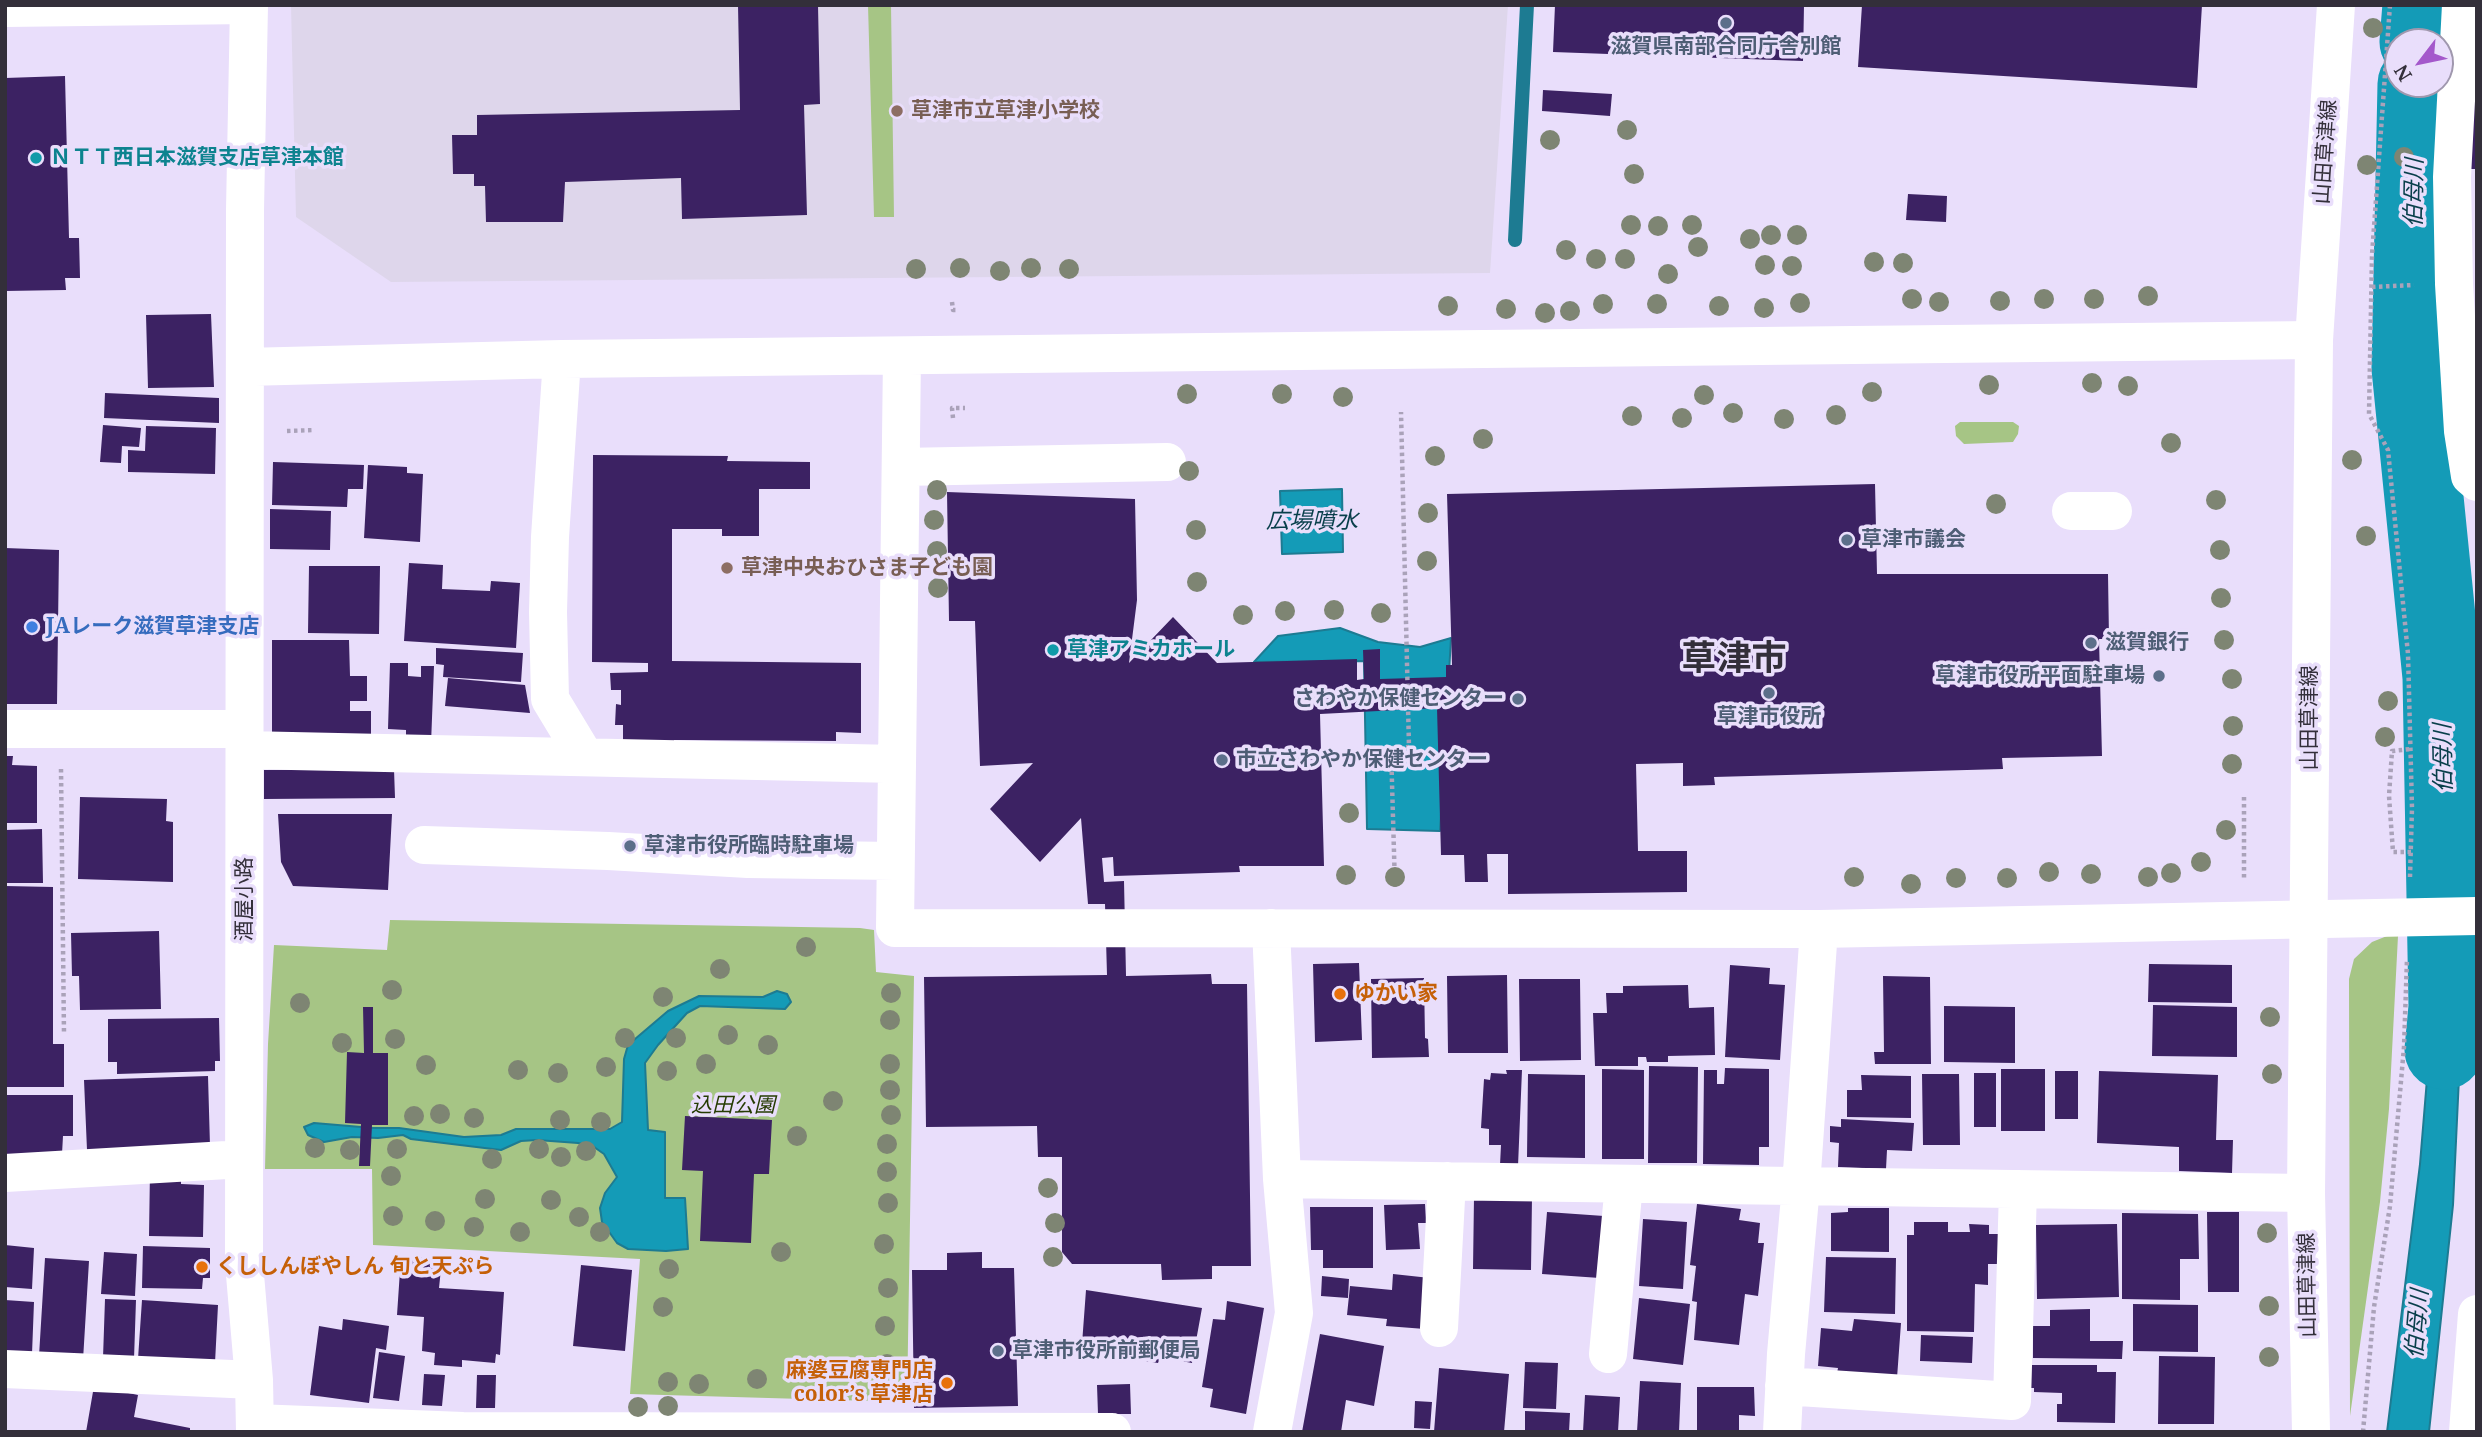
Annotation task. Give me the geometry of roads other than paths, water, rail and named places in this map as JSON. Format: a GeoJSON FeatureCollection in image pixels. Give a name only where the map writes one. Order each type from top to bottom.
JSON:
{"type":"FeatureCollection","features":[{"type":"Feature","properties":{"kind":"street"},"geometry":{"type":"LineString","coordinates":[[5,8],[249,5]]}},
{"type":"Feature","properties":{"kind":"street","name":"酒屋小路"},"geometry":{"type":"LineString","coordinates":[[249,5],[244,367],[244,1263],[254,1380],[255,1427]]}},
{"type":"Feature","properties":{"kind":"street","name":"山田草津線"},"geometry":{"type":"LineString","coordinates":[[2311,1432],[2306,1193],[2314,340],[2336,5]]}},
{"type":"Feature","properties":{"kind":"street"},"geometry":{"type":"LineString","coordinates":[[2461,5],[2452,177],[2454,284],[2463,431],[2470,476],[2477,482]]}},
{"type":"Feature","properties":{"kind":"street"},"geometry":{"type":"LineString","coordinates":[[244,367],[562,359],[2314,340]]}},
{"type":"Feature","properties":{"kind":"street"},"geometry":{"type":"LineString","coordinates":[[902,356],[895,929],[1819,929],[2471,916]]}},
{"type":"Feature","properties":{"kind":"street"},"geometry":{"type":"LineString","coordinates":[[562,359],[550,537],[550,699],[584,757]]}},
{"type":"Feature","properties":{"kind":"street"},"geometry":{"type":"LineString","coordinates":[[901,467],[1167,462]]}},
{"type":"Feature","properties":{"kind":"street"},"geometry":{"type":"LineString","coordinates":[[2070,511],[2113,511]]}},
{"type":"Feature","properties":{"kind":"street"},"geometry":{"type":"LineString","coordinates":[[5,729],[61,729],[584,757],[897,764]]}},
{"type":"Feature","properties":{"kind":"street"},"geometry":{"type":"LineString","coordinates":[[424,845],[748,859],[895,861]]}},
{"type":"Feature","properties":{"kind":"street"},"geometry":{"type":"LineString","coordinates":[[1271,928],[1282,1179],[1294,1313],[1272,1432]]}},
{"type":"Feature","properties":{"kind":"street"},"geometry":{"type":"LineString","coordinates":[[1782,1432],[1819,929]]}},
{"type":"Feature","properties":{"kind":"street"},"geometry":{"type":"LineString","coordinates":[[5,1173],[244,1159]]}},
{"type":"Feature","properties":{"kind":"street"},"geometry":{"type":"LineString","coordinates":[[1282,1179],[2306,1193]]}},
{"type":"Feature","properties":{"kind":"street"},"geometry":{"type":"LineString","coordinates":[[1439,1328],[1447,1181]]}},
{"type":"Feature","properties":{"kind":"street"},"geometry":{"type":"LineString","coordinates":[[1608,1354],[1624,1184]]}},
{"type":"Feature","properties":{"kind":"street"},"geometry":{"type":"LineString","coordinates":[[1784,1385],[2012,1401],[2018,1189]]}},
{"type":"Feature","properties":{"kind":"street"},"geometry":{"type":"LineString","coordinates":[[2468,1432],[2477,1314]]}},
{"type":"Feature","properties":{"kind":"street"},"geometry":{"type":"LineString","coordinates":[[5,1369],[254,1380]]}},
{"type":"Feature","properties":{"kind":"street"},"geometry":{"type":"LineString","coordinates":[[255,1427],[463,1431],[1112,1432]]}},
{"type":"Feature","properties":{"kind":"water","name":"広場噴水"},"geometry":{"type":"Polygon","coordinates":[[[1342,489],[1343,552],[1282,554],[1280,491],[1342,489]]]}},
{"type":"Feature","properties":{"kind":"water"},"geometry":{"type":"Polygon","coordinates":[[[1340,628],[1378,642],[1420,647],[1451,638],[1440,831],[1367,829],[1364,661],[1254,662],[1278,636],[1340,628]]]}},
{"type":"Feature","properties":{"kind":"water"},"geometry":{"type":"Polygon","coordinates":[[[2435,942],[2462,943],[2453,1205],[2429,1432],[2387,1432],[2420,1164],[2434,994],[2435,942]]]}},
{"type":"Feature","properties":{"kind":"water"},"geometry":{"type":"Polygon","coordinates":[[[777,991],[787,994],[791,1002],[785,1009],[700,1006],[687,1013],[645,1063],[648,1130],[665,1132],[665,1198],[685,1198],[688,1249],[628,1249],[617,1243],[602,1222],[600,1208],[605,1193],[617,1177],[604,1154],[594,1147],[537,1140],[521,1141],[501,1150],[411,1139],[403,1135],[352,1137],[324,1142],[308,1135],[304,1127],[314,1123],[399,1128],[464,1137],[501,1135],[516,1129],[610,1129],[622,1122],[624,1059],[628,1045],[668,1011],[699,996],[763,997],[777,991]]]}},
{"type":"Feature","properties":{"kind":"waterway"},"geometry":{"type":"LineString","coordinates":[[1515,240],[1527,5]]}},
{"type":"Feature","properties":{"kind":"waterway","name":"伯母川"},"geometry":{"type":"LineString","coordinates":[[2420,28],[2422,5]]}},
{"type":"Feature","properties":{"kind":"waterway","name":"伯母川"},"geometry":{"type":"LineString","coordinates":[[2417,98],[2411,368],[2442,677],[2448,1007],[2444,1050]]}},
{"type":"Feature","properties":{"kind":"place","name":"滋賀県南部合同庁舎別館"},"geometry":{"type":"Point","coordinates":[1726,23]}},
{"type":"Feature","properties":{"kind":"place","name":"草津市立草津小学校"},"geometry":{"type":"Point","coordinates":[897,111]}},
{"type":"Feature","properties":{"kind":"place","name":"ＮＴＴ西日本滋賀支店草津本館"},"geometry":{"type":"Point","coordinates":[36,158]}},
{"type":"Feature","properties":{"kind":"place","name":"草津市議会"},"geometry":{"type":"Point","coordinates":[1847,540]}},
{"type":"Feature","properties":{"kind":"place","name":"草津中央おひさま子ども園"},"geometry":{"type":"Point","coordinates":[727,568]}},
{"type":"Feature","properties":{"kind":"place","name":"JAレーク滋賀草津支店"},"geometry":{"type":"Point","coordinates":[32,627]}},
{"type":"Feature","properties":{"kind":"place","name":"滋賀銀行"},"geometry":{"type":"Point","coordinates":[2091,643]}},
{"type":"Feature","properties":{"kind":"place","name":"草津アミカホール"},"geometry":{"type":"Point","coordinates":[1053,650]}},
{"type":"Feature","properties":{"kind":"place","name":"草津市役所平面駐車場"},"geometry":{"type":"Point","coordinates":[2159,676]}},
{"type":"Feature","properties":{"kind":"place","name":"草津市役所"},"geometry":{"type":"Point","coordinates":[1769,693]}},
{"type":"Feature","properties":{"kind":"place","name":"さわやか保健センター"},"geometry":{"type":"Point","coordinates":[1518,699]}},
{"type":"Feature","properties":{"kind":"place","name":"市立さわやか保健センター"},"geometry":{"type":"Point","coordinates":[1222,760]}},
{"type":"Feature","properties":{"kind":"place","name":"草津市役所臨時駐車場"},"geometry":{"type":"Point","coordinates":[630,846]}},
{"type":"Feature","properties":{"kind":"place","name":"ゆかい家"},"geometry":{"type":"Point","coordinates":[1340,994]}},
{"type":"Feature","properties":{"kind":"place","name":"くししんぼやしん 旬と天ぷら"},"geometry":{"type":"Point","coordinates":[202,1267]}},
{"type":"Feature","properties":{"kind":"place","name":"草津市役所前郵便局"},"geometry":{"type":"Point","coordinates":[998,1351]}},
{"type":"Feature","properties":{"kind":"place","name":"麻婆豆腐専門店 color’s 草津店"},"geometry":{"type":"Point","coordinates":[947,1383]}},
{"type":"Feature","properties":{"kind":"district","name":"草津市"},"geometry":{"type":"Point","coordinates":[1734,660]}},
{"type":"Feature","properties":{"kind":"park label","name":"込田公園"},"geometry":{"type":"Point","coordinates":[733,1106]}}]}
